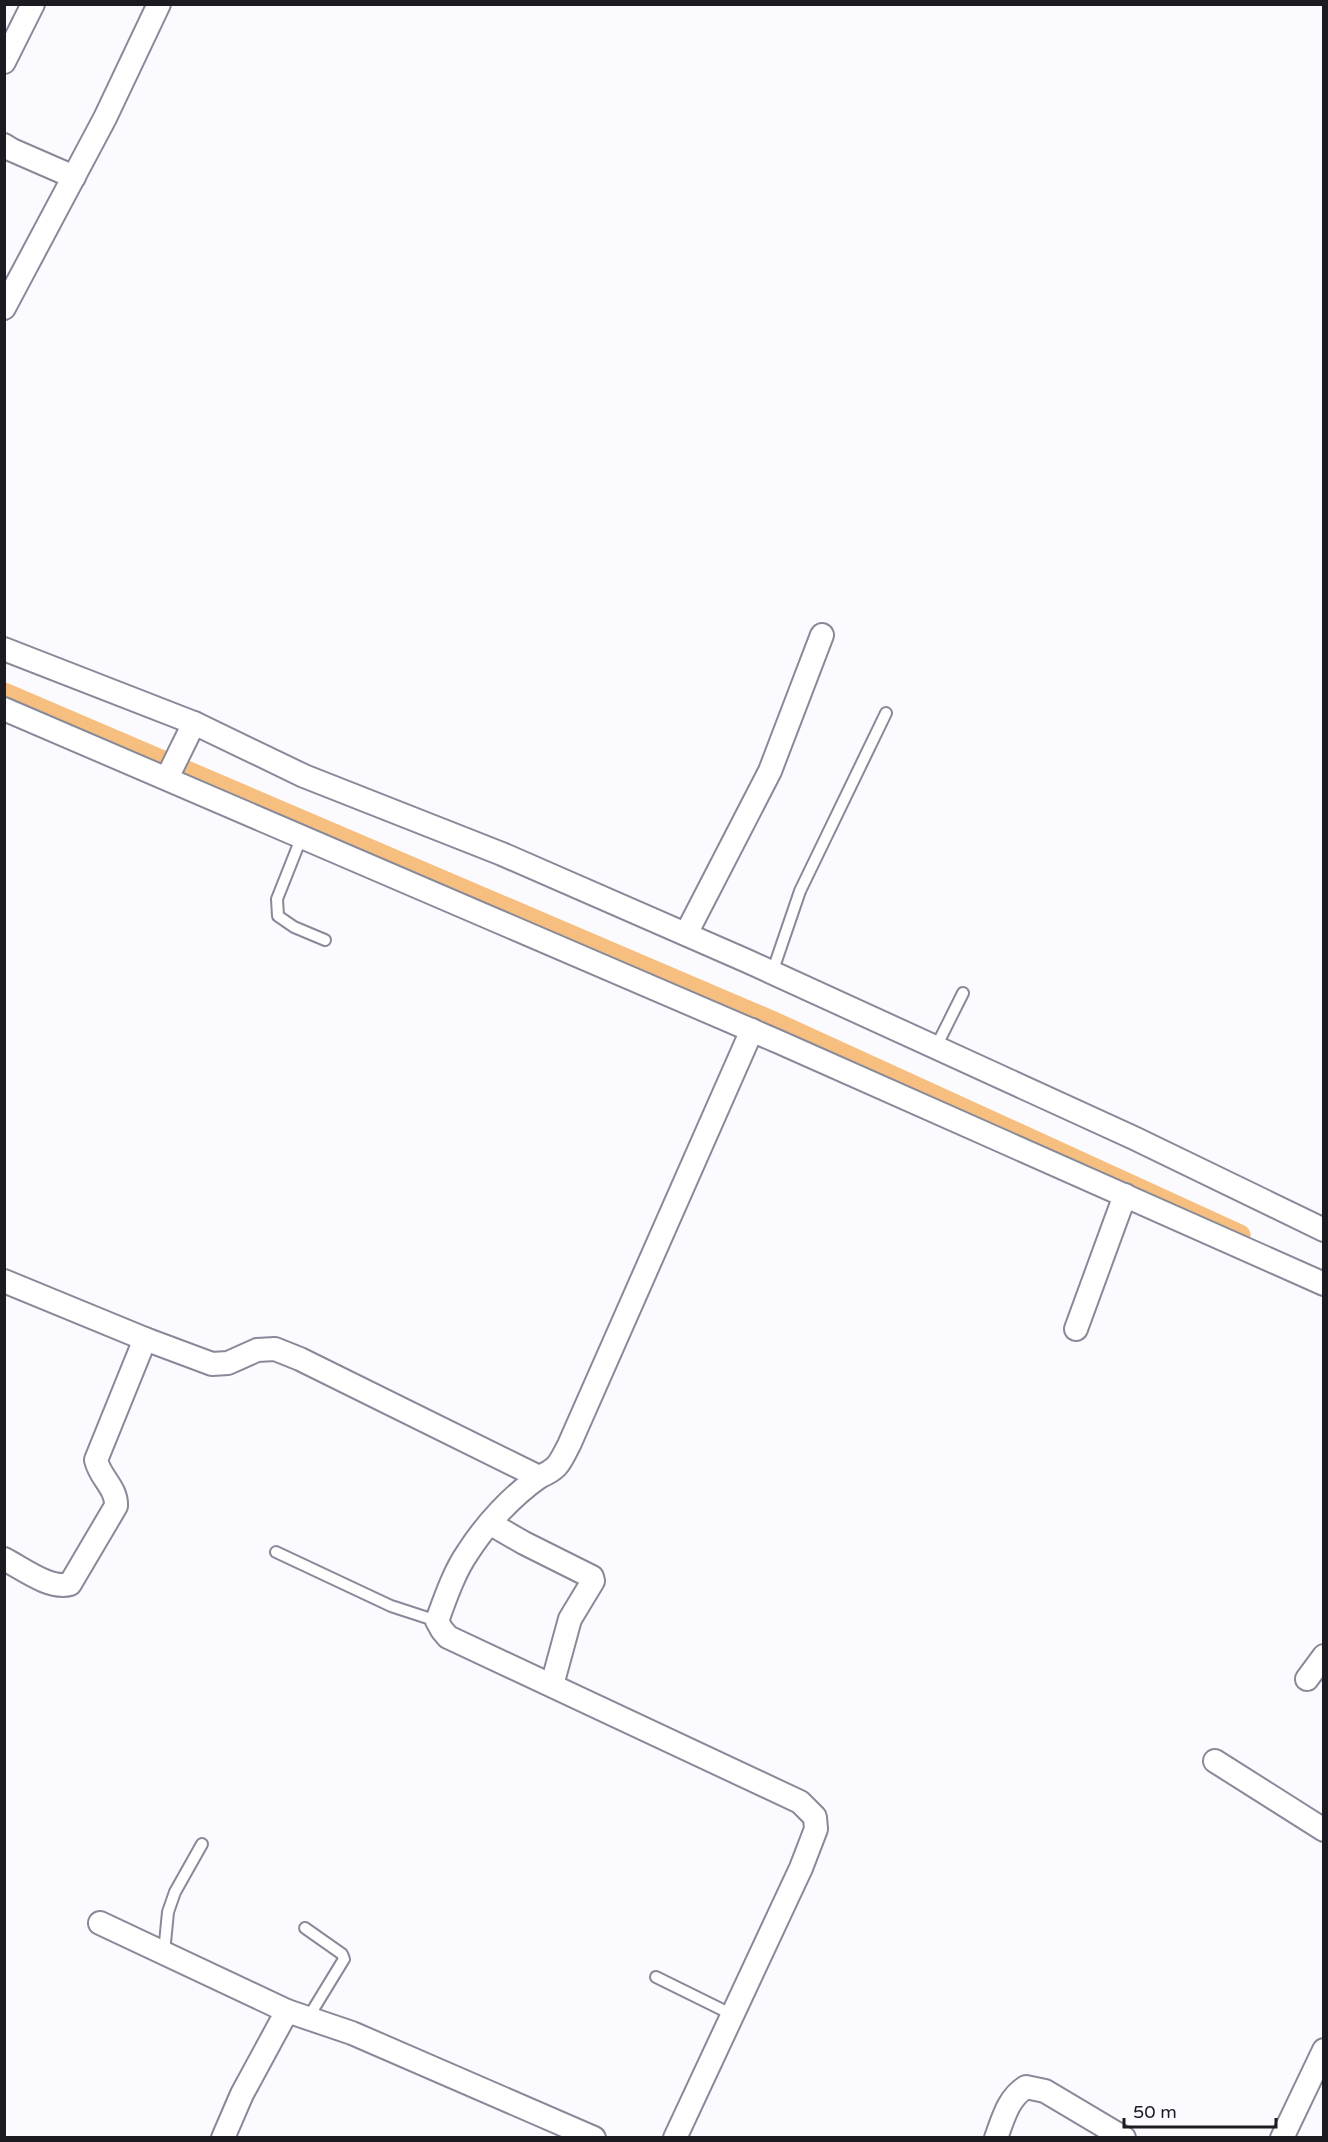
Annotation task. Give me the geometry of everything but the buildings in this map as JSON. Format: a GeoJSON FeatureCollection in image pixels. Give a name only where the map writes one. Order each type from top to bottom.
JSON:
{"type":"FeatureCollection","features":[{"type":"Feature","properties":{"kind":"street"},"geometry":{"type":"LineString","coordinates":[[4,62],[33,4]]}},
{"type":"Feature","properties":{"kind":"street"},"geometry":{"type":"LineString","coordinates":[[4,308],[13,271],[74,177],[105,118],[159,4]]}},
{"type":"Feature","properties":{"kind":"street"},"geometry":{"type":"LineString","coordinates":[[4,145],[74,177]]}},
{"type":"Feature","properties":{"kind":"street"},"geometry":{"type":"LineString","coordinates":[[686,934],[770,771],[822,635]]}},
{"type":"Feature","properties":{"kind":"street"},"geometry":{"type":"LineString","coordinates":[[4,649],[192,726],[304,776],[502,854],[686,934],[1134,1138],[1323,1230]]}},
{"type":"Feature","properties":{"kind":"street"},"geometry":{"type":"LineString","coordinates":[[4,709],[169,775],[302,836],[752,1030],[1323,1284]]}},
{"type":"Feature","properties":{"kind":"street"},"geometry":{"type":"LineString","coordinates":[[169,775],[192,726]]}},
{"type":"Feature","properties":{"kind":"street"},"geometry":{"type":"LineString","coordinates":[[675,2138],[801,1868],[816,1829],[815,1817],[800,1802],[448,1637],[436,1621],[466,1554],[523,1489],[559,1465],[752,1030]]}},
{"type":"Feature","properties":{"kind":"street"},"geometry":{"type":"LineString","coordinates":[[1076,1329],[1125,1195]]}},
{"type":"Feature","properties":{"kind":"street"},"geometry":{"type":"LineString","coordinates":[[4,1281],[212,1364],[228,1363],[257,1350],[275,1349],[300,1359],[539,1477]]}},
{"type":"Feature","properties":{"kind":"street"},"geometry":{"type":"LineString","coordinates":[[4,1559],[43,1580],[62,1586],[70,1584],[116,1506],[116,1494],[98,1470],[96,1460],[145,1339]]}},
{"type":"Feature","properties":{"kind":"street"},"geometry":{"type":"LineString","coordinates":[[491,1524],[592,1577],[593,1581],[570,1620],[552,1685]]}},
{"type":"Feature","properties":{"kind":"street"},"geometry":{"type":"LineString","coordinates":[[1307,1679],[1323,1656]]}},
{"type":"Feature","properties":{"kind":"street"},"geometry":{"type":"LineString","coordinates":[[1215,1761],[1323,1830]]}},
{"type":"Feature","properties":{"kind":"street"},"geometry":{"type":"LineString","coordinates":[[100,1923],[298,2014],[352,2033],[594,2138]]}},
{"type":"Feature","properties":{"kind":"street"},"geometry":{"type":"LineString","coordinates":[[223,2138],[242,2094],[298,2014]]}},
{"type":"Feature","properties":{"kind":"street"},"geometry":{"type":"LineString","coordinates":[[1282,2138],[1323,2050]]}},
{"type":"Feature","properties":{"kind":"street"},"geometry":{"type":"LineString","coordinates":[[996,2138],[1009,2104],[1017,2093],[1026,2087],[1045,2091],[1124,2138]]}},
{"type":"Feature","properties":{"kind":"lane"},"geometry":{"type":"LineString","coordinates":[[772,973],[800,891],[886,713]]}},
{"type":"Feature","properties":{"kind":"lane"},"geometry":{"type":"LineString","coordinates":[[302,836],[278,899],[279,916],[294,927],[326,940]]}},
{"type":"Feature","properties":{"kind":"lane"},"geometry":{"type":"LineString","coordinates":[[936,1047],[963,993]]}},
{"type":"Feature","properties":{"kind":"lane"},"geometry":{"type":"LineString","coordinates":[[276,1552],[391,1606],[436,1621]]}},
{"type":"Feature","properties":{"kind":"lane"},"geometry":{"type":"LineString","coordinates":[[164,1953],[168,1912],[175,1893],[202,1844]]}},
{"type":"Feature","properties":{"kind":"lane"},"geometry":{"type":"LineString","coordinates":[[298,2014],[344,1959],[342,1954],[305,1928]]}},
{"type":"Feature","properties":{"kind":"lane"},"geometry":{"type":"LineString","coordinates":[[656,1977],[733,2015]]}},
{"type":"Feature","properties":{"kind":"waterway"},"geometry":{"type":"LineString","coordinates":[[4,693],[776,1023],[1240,1235]]}}]}
